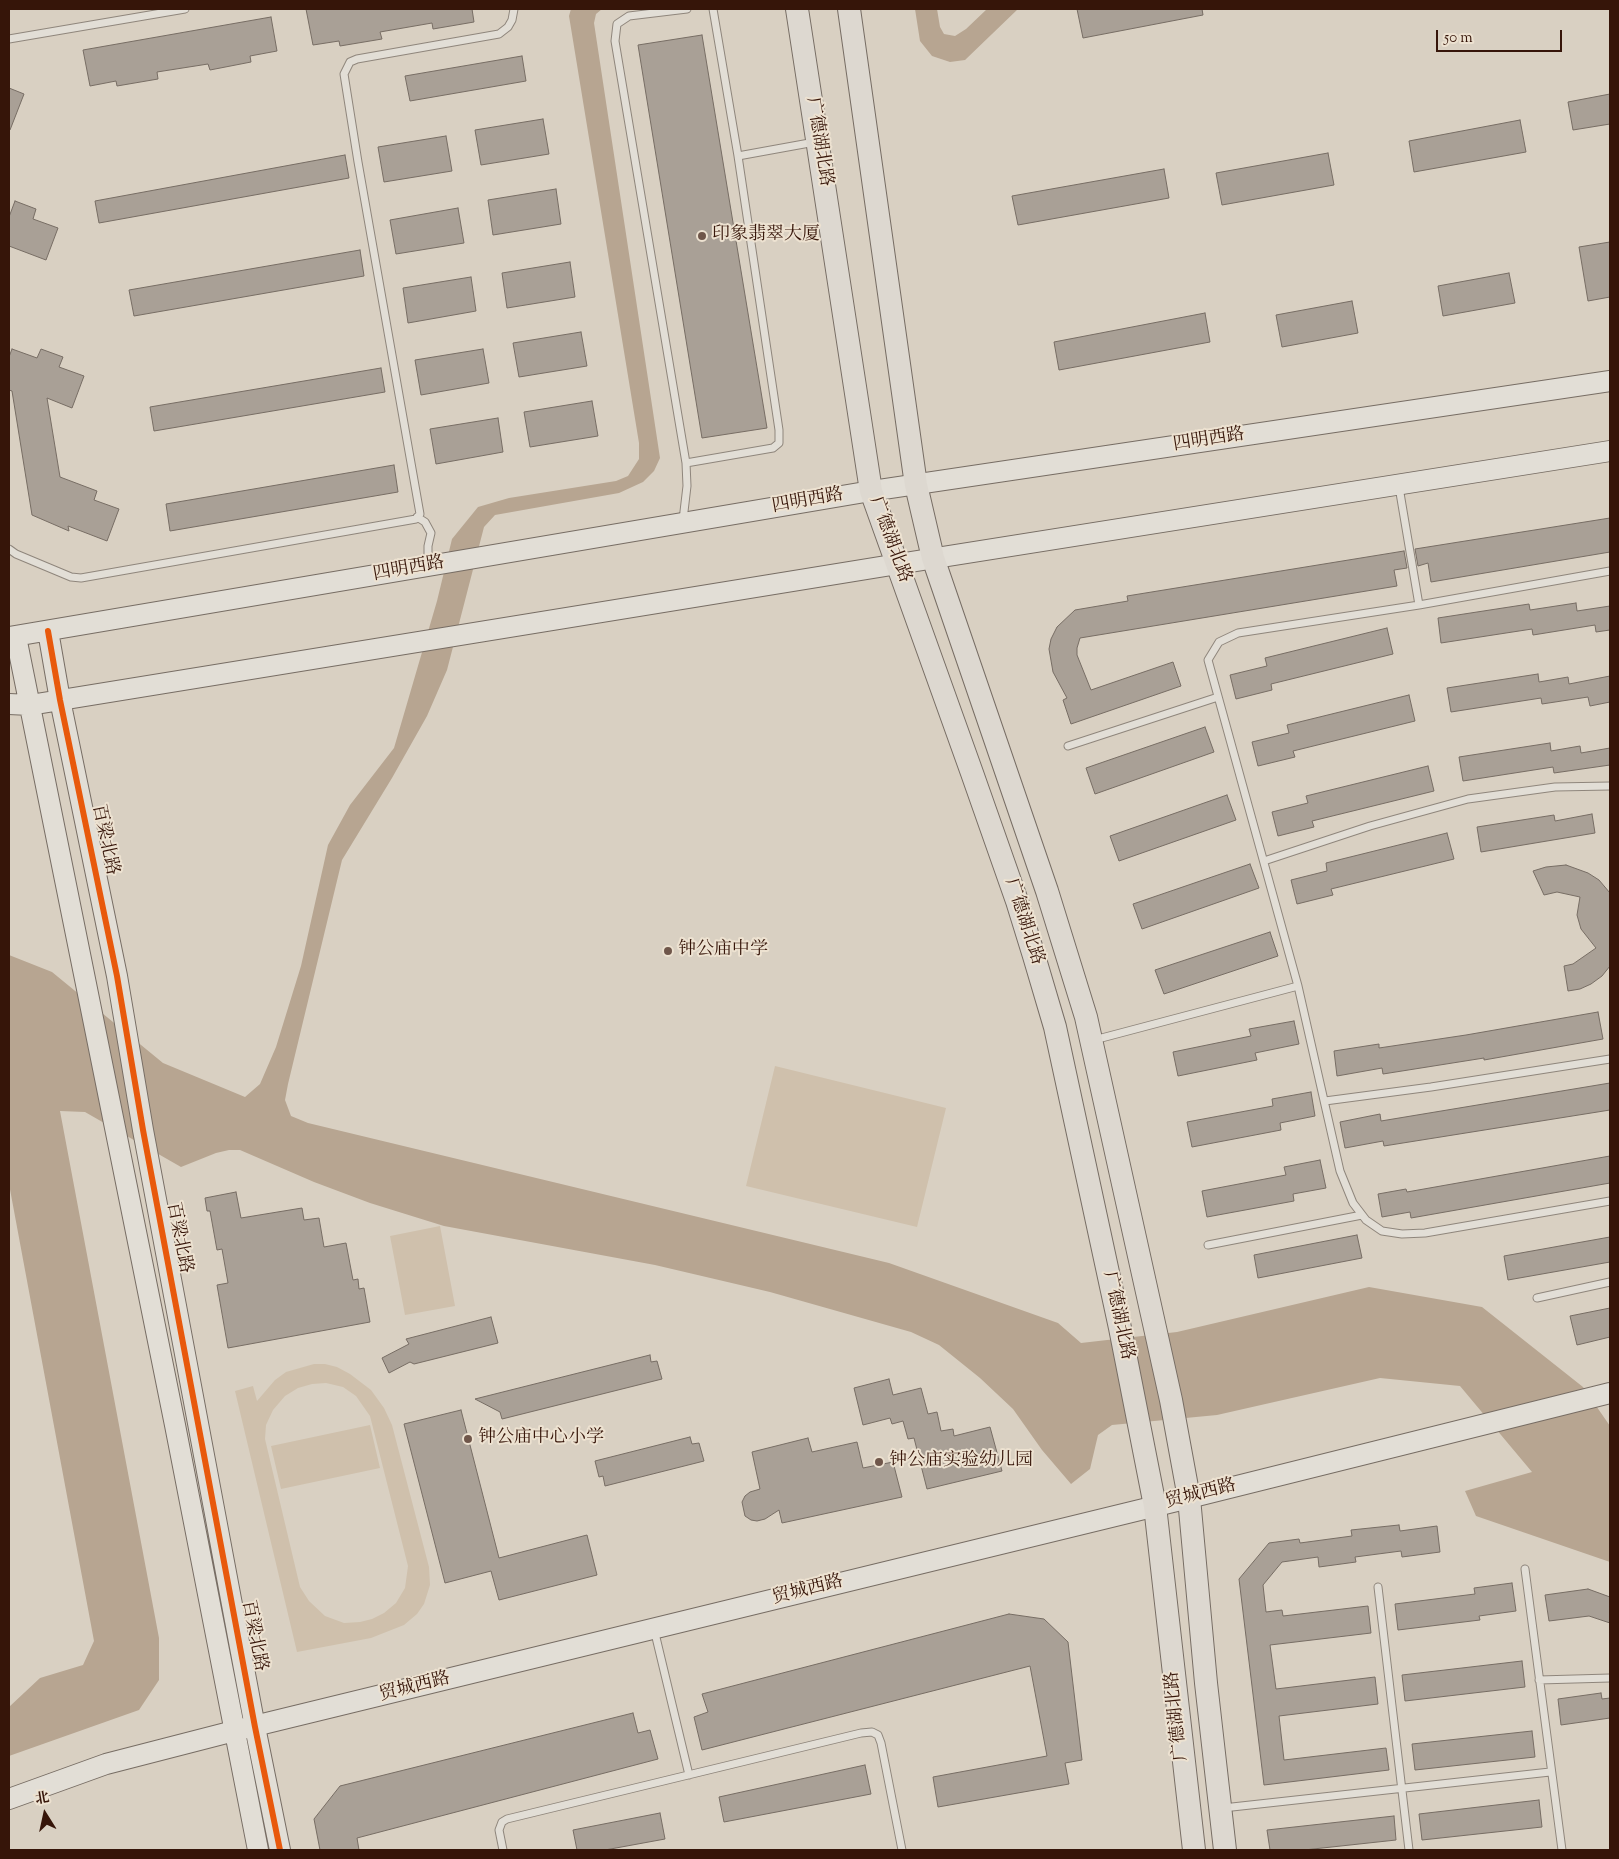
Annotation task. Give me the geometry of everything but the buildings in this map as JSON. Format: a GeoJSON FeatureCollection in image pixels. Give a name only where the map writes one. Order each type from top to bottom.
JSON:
{"type":"FeatureCollection","features":[{"type":"Feature","properties":{"kind":"main road","name":"广德湖北路"},"geometry":{"type":"LineString","coordinates":[[797,9],[871,491],[1017,901],[1055,1028],[1138,1411],[1155,1506],[1194,1850]]}},
{"type":"Feature","properties":{"kind":"main road","name":"广德湖北路"},"geometry":{"type":"LineString","coordinates":[[848,9],[916,485],[933,558],[1047,891],[1083,1008],[1171,1400],[1189,1498],[1206,1683],[1225,1850]]}},
{"type":"Feature","properties":{"kind":"main road","name":"四明西路"},"geometry":{"type":"LineString","coordinates":[[12,637],[871,491],[1610,381]]}},
{"type":"Feature","properties":{"kind":"main road"},"geometry":{"type":"LineString","coordinates":[[9,704],[30,705],[933,558],[1610,451]]}},
{"type":"Feature","properties":{"kind":"main road","name":"百梁北路"},"geometry":{"type":"LineString","coordinates":[[48,631],[60,700],[117,976],[143,1130],[255,1727],[280,1850]]}},
{"type":"Feature","properties":{"kind":"main road","name":"百梁北路"},"geometry":{"type":"LineString","coordinates":[[12,637],[30,705],[258,1850]]}},
{"type":"Feature","properties":{"kind":"main road","name":"贸城西路"},"geometry":{"type":"LineString","coordinates":[[9,1799],[106,1764],[234,1731],[1189,1498],[1610,1393]]}},
{"type":"Feature","properties":{"kind":"lane"},"geometry":{"type":"LineString","coordinates":[[9,40],[185,9]]}},
{"type":"Feature","properties":{"kind":"lane"},"geometry":{"type":"LineString","coordinates":[[9,549],[16,554],[71,577],[81,578],[417,518],[420,514],[359,172],[344,74],[350,62],[357,60],[499,34],[508,27],[512,20],[514,9]]}},
{"type":"Feature","properties":{"kind":"lane"},"geometry":{"type":"LineString","coordinates":[[682,523],[687,486],[686,462],[615,41],[617,24],[629,16],[687,9]]}},
{"type":"Feature","properties":{"kind":"lane"},"geometry":{"type":"LineString","coordinates":[[686,462],[773,448],[779,443],[779,430],[738,156],[713,9]]}},
{"type":"Feature","properties":{"kind":"lane"},"geometry":{"type":"LineString","coordinates":[[738,156],[818,142]]}},
{"type":"Feature","properties":{"kind":"lane"},"geometry":{"type":"LineString","coordinates":[[1399,485],[1419,605]]}},
{"type":"Feature","properties":{"kind":"lane"},"geometry":{"type":"LineString","coordinates":[[417,518],[425,522],[431,533],[427,556],[434,566]]}},
{"type":"Feature","properties":{"kind":"lane"},"geometry":{"type":"LineString","coordinates":[[1610,572],[1238,634],[1219,642],[1208,660],[1298,986],[1340,1171],[1353,1203],[1366,1220],[1382,1231],[1402,1234],[1425,1233],[1610,1201]]}},
{"type":"Feature","properties":{"kind":"lane"},"geometry":{"type":"LineString","coordinates":[[1068,746],[1218,697]]}},
{"type":"Feature","properties":{"kind":"lane"},"geometry":{"type":"LineString","coordinates":[[1264,861],[1370,826],[1468,799],[1555,787],[1610,786]]}},
{"type":"Feature","properties":{"kind":"lane"},"geometry":{"type":"LineString","coordinates":[[1091,1040],[1298,986]]}},
{"type":"Feature","properties":{"kind":"lane"},"geometry":{"type":"LineString","coordinates":[[1324,1101],[1431,1087],[1610,1058]]}},
{"type":"Feature","properties":{"kind":"lane"},"geometry":{"type":"LineString","coordinates":[[1208,1245],[1362,1215]]}},
{"type":"Feature","properties":{"kind":"lane"},"geometry":{"type":"LineString","coordinates":[[1537,1298],[1610,1282]]}},
{"type":"Feature","properties":{"kind":"lane"},"geometry":{"type":"LineString","coordinates":[[1525,1568],[1550,1772],[1562,1850]]}},
{"type":"Feature","properties":{"kind":"lane"},"geometry":{"type":"LineString","coordinates":[[1378,1586],[1409,1850]]}},
{"type":"Feature","properties":{"kind":"lane"},"geometry":{"type":"LineString","coordinates":[[654,1629],[690,1775]]}},
{"type":"Feature","properties":{"kind":"lane"},"geometry":{"type":"LineString","coordinates":[[1539,1680],[1610,1678]]}},
{"type":"Feature","properties":{"kind":"lane"},"geometry":{"type":"LineString","coordinates":[[502,1850],[499,1830],[502,1822],[507,1819],[861,1733],[872,1732],[878,1735],[881,1743],[902,1850]]}},
{"type":"Feature","properties":{"kind":"lane"},"geometry":{"type":"LineString","coordinates":[[1220,1808],[1550,1772]]}},
{"type":"Feature","properties":{"kind":"shaded area"},"geometry":{"type":"Polygon","coordinates":[[[571,9],[602,9],[596,14],[594,23],[660,458],[654,471],[643,482],[619,493],[495,515],[484,527],[447,670],[427,716],[342,860],[288,1084],[285,1100],[291,1116],[308,1123],[889,1263],[1058,1323],[1081,1343],[1177,1332],[1369,1287],[1482,1307],[1583,1387],[1610,1426],[1610,1562],[1476,1516],[1465,1491],[1532,1472],[1460,1386],[1380,1378],[1217,1415],[1112,1425],[1098,1435],[1090,1469],[1071,1484],[1042,1450],[1013,1409],[980,1378],[939,1345],[911,1332],[770,1292],[655,1265],[444,1226],[370,1203],[314,1182],[240,1150],[216,1153],[181,1167],[85,1112],[60,1111],[159,1638],[159,1680],[139,1710],[9,1756],[9,1707],[40,1678],[83,1665],[94,1641],[9,1184],[9,955],[52,972],[163,1063],[245,1097],[260,1084],[276,1047],[301,966],[328,845],[350,805],[394,748],[437,601],[452,539],[478,507],[509,498],[616,481],[628,476],[639,459],[639,443],[569,16],[571,9]]]}},
{"type":"Feature","properties":{"kind":"shaded area"},"geometry":{"type":"Polygon","coordinates":[[[915,9],[937,9],[940,27],[944,34],[955,36],[966,29],[987,9],[1018,9],[965,60],[950,62],[932,56],[920,41],[915,9]]]}},
{"type":"Feature","properties":{"kind":"shaded area"},"geometry":{"type":"Polygon","coordinates":[[[775,1066],[946,1108],[917,1227],[746,1186],[775,1066]]]}},
{"type":"Feature","properties":{"kind":"shaded area"},"geometry":{"type":"Polygon","coordinates":[[[440,1226],[455,1306],[405,1315],[390,1236],[440,1226]]]}},
{"type":"Feature","properties":{"kind":"shaded area"},"geometry":{"type":"Polygon","coordinates":[[[314,1364],[337,1367],[371,1390],[384,1408],[392,1425],[429,1567],[430,1585],[424,1604],[417,1614],[404,1625],[371,1638],[297,1652],[235,1391],[253,1386],[257,1401],[275,1380],[286,1372],[314,1364]],[[326,1383],[312,1384],[298,1388],[285,1396],[273,1410],[266,1425],[265,1439],[300,1587],[309,1601],[325,1616],[344,1623],[372,1619],[384,1613],[396,1603],[405,1588],[408,1566],[370,1416],[356,1396],[343,1387],[326,1383]]]}},
{"type":"Feature","properties":{"kind":"shaded area"},"geometry":{"type":"Polygon","coordinates":[[[370,1425],[380,1468],[281,1489],[271,1446],[370,1425]]]}},
{"type":"Feature","properties":{"kind":"cycle path"},"geometry":{"type":"LineString","coordinates":[[48,631],[60,700],[117,976],[143,1130],[255,1727],[280,1850]]}},
{"type":"Feature","properties":{"kind":"place","name":"印象翡翠大厦"},"geometry":{"type":"Point","coordinates":[702,236]}},
{"type":"Feature","properties":{"kind":"place","name":"钟公庙中学"},"geometry":{"type":"Point","coordinates":[668,951]}},
{"type":"Feature","properties":{"kind":"place","name":"钟公庙中心小学"},"geometry":{"type":"Point","coordinates":[468,1439]}},
{"type":"Feature","properties":{"kind":"place","name":"钟公庙实验幼儿园"},"geometry":{"type":"Point","coordinates":[879,1462]}}]}
